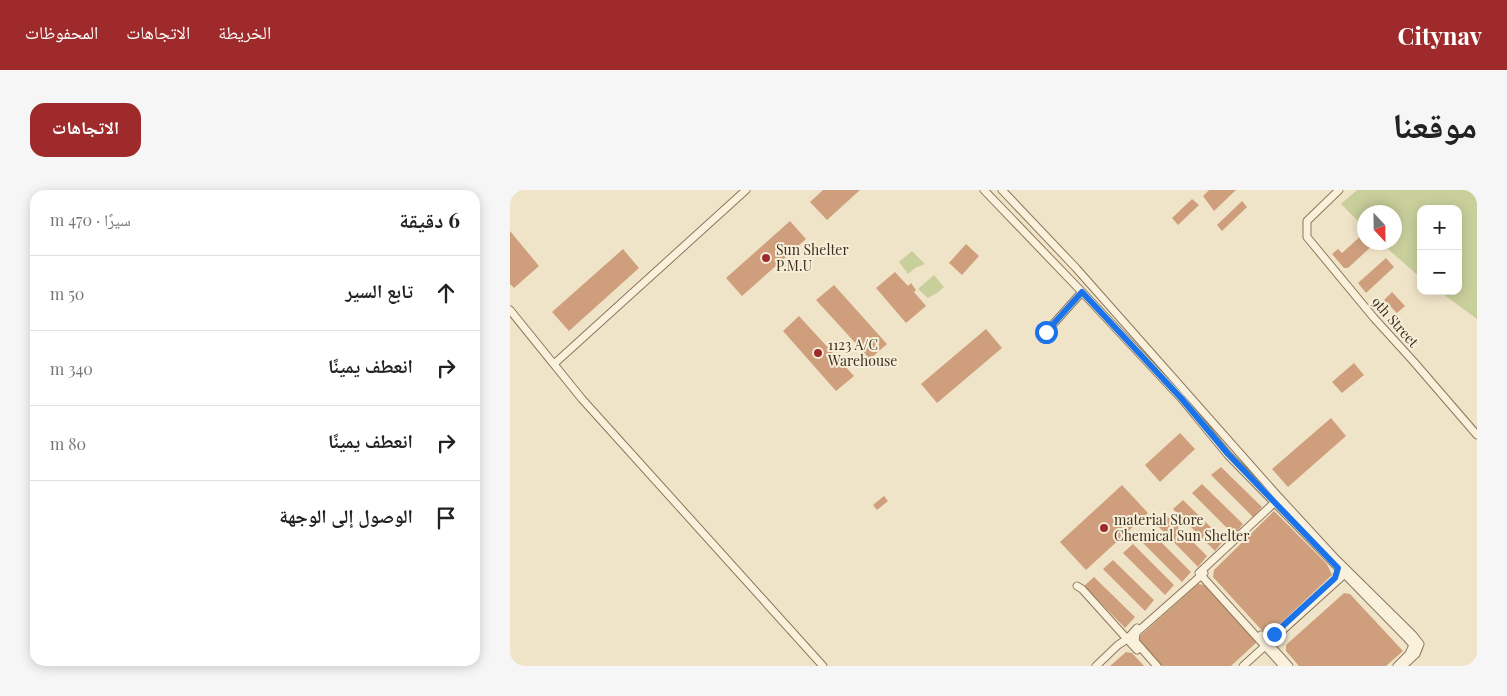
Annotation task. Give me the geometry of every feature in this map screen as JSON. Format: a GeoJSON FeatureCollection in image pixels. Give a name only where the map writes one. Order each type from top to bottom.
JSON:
{"type":"FeatureCollection","features":[{"type":"Feature","properties":{"kind":"street"},"geometry":{"type":"LineString","coordinates":[[554,364],[746,190]]}},
{"type":"Feature","properties":{"kind":"street"},"geometry":{"type":"LineString","coordinates":[[984,190],[1181,398],[1228,454],[1276,504],[1338,568],[1403,624],[1420,644],[1416,654],[1403,666]]}},
{"type":"Feature","properties":{"kind":"street"},"geometry":{"type":"LineString","coordinates":[[1002,190],[1076,268],[1270,488],[1413,646],[1409,654],[1397,666]]}},
{"type":"Feature","properties":{"kind":"street","name":"9th Street"},"geometry":{"type":"LineString","coordinates":[[1339,190],[1307,221],[1307,237],[1374,318],[1477,435]]}},
{"type":"Feature","properties":{"kind":"street"},"geometry":{"type":"LineString","coordinates":[[1046,332],[1082,292]]}},
{"type":"Feature","properties":{"kind":"street"},"geometry":{"type":"LineString","coordinates":[[510,310],[588,406],[823,666]]}},
{"type":"Feature","properties":{"kind":"street"},"geometry":{"type":"LineString","coordinates":[[1100,666],[1276,504]]}},
{"type":"Feature","properties":{"kind":"street"},"geometry":{"type":"LineString","coordinates":[[1244,666],[1335,578],[1338,568]]}},
{"type":"Feature","properties":{"kind":"street"},"geometry":{"type":"LineString","coordinates":[[1202,573],[1208,576],[1283,666]]}},
{"type":"Feature","properties":{"kind":"street"},"geometry":{"type":"LineString","coordinates":[[1238,666],[1266,644],[1346,573]]}},
{"type":"Feature","properties":{"kind":"street"},"geometry":{"type":"LineString","coordinates":[[1079,584],[1130,638],[1152,666]]}},
{"type":"Feature","properties":{"kind":"street"},"geometry":{"type":"LineString","coordinates":[[1096,666],[1118,645],[1130,638]]}},
{"type":"Feature","properties":{"kind":"street"},"geometry":{"type":"LineString","coordinates":[[1130,638],[1135,641],[1157,666]]}},
{"type":"Feature","properties":{"kind":"street"},"geometry":{"type":"LineString","coordinates":[[1266,644],[1289,666]]}},
{"type":"Feature","properties":{"kind":"green space"},"geometry":{"type":"Polygon","coordinates":[[[1357,190],[1477,190],[1477,319],[1444,295],[1462,295],[1462,205],[1417,205],[1417,274],[1389,250],[1402,250],[1402,205],[1357,205],[1357,220],[1341,204],[1357,190]]]}},
{"type":"Feature","properties":{"kind":"green space"},"geometry":{"type":"Polygon","coordinates":[[[912,251],[925,264],[915,268],[908,274],[899,262],[912,251]]]}},
{"type":"Feature","properties":{"kind":"green space"},"geometry":{"type":"Polygon","coordinates":[[[934,275],[944,287],[928,298],[918,289],[934,275]]]}},
{"type":"Feature","properties":{"kind":"building"},"geometry":{"type":"Polygon","coordinates":[[[823,190],[860,190],[827,220],[810,202],[823,190]]]}},
{"type":"Feature","properties":{"kind":"building"},"geometry":{"type":"Polygon","coordinates":[[[1209,190],[1236,190],[1214,211],[1203,196],[1209,190]]]}},
{"type":"Feature","properties":{"kind":"building"},"geometry":{"type":"Polygon","coordinates":[[[1192,199],[1199,205],[1178,225],[1172,218],[1192,199]]]}},
{"type":"Feature","properties":{"kind":"building"},"geometry":{"type":"Polygon","coordinates":[[[1242,201],[1247,207],[1222,231],[1217,225],[1242,201]]]}},
{"type":"Feature","properties":{"kind":"building","name":"Sun Shelter P.M.U"},"geometry":{"type":"Polygon","coordinates":[[[790,221],[806,239],[742,296],[726,278],[790,221]]]}},
{"type":"Feature","properties":{"kind":"building"},"geometry":{"type":"Polygon","coordinates":[[[510,231],[539,266],[514,288],[510,284],[510,231]]]}},
{"type":"Feature","properties":{"kind":"building"},"geometry":{"type":"Polygon","coordinates":[[[1357,239],[1357,250],[1368,250],[1348,268],[1344,268],[1332,254],[1338,249],[1342,253],[1357,239]]]}},
{"type":"Feature","properties":{"kind":"building"},"geometry":{"type":"Polygon","coordinates":[[[966,244],[979,256],[962,275],[949,263],[966,244]]]}},
{"type":"Feature","properties":{"kind":"building"},"geometry":{"type":"Polygon","coordinates":[[[623,249],[639,268],[569,331],[552,312],[623,249]]]}},
{"type":"Feature","properties":{"kind":"building"},"geometry":{"type":"Polygon","coordinates":[[[1386,258],[1394,267],[1366,293],[1358,283],[1386,258]]]}},
{"type":"Feature","properties":{"kind":"building"},"geometry":{"type":"Polygon","coordinates":[[[895,272],[908,286],[911,283],[916,290],[914,292],[926,306],[906,323],[876,288],[895,272]]]}},
{"type":"Feature","properties":{"kind":"building"},"geometry":{"type":"Polygon","coordinates":[[[834,285],[887,344],[870,359],[816,300],[834,285]]]}},
{"type":"Feature","properties":{"kind":"building"},"geometry":{"type":"Polygon","coordinates":[[[1392,292],[1405,306],[1397,313],[1384,300],[1392,292]]]}},
{"type":"Feature","properties":{"kind":"building","name":"1123 A/C Warehouse"},"geometry":{"type":"Polygon","coordinates":[[[799,316],[854,376],[836,391],[783,331],[799,316]]]}},
{"type":"Feature","properties":{"kind":"building"},"geometry":{"type":"Polygon","coordinates":[[[986,329],[1002,348],[937,403],[921,384],[986,329]]]}},
{"type":"Feature","properties":{"kind":"building"},"geometry":{"type":"Polygon","coordinates":[[[1354,363],[1364,375],[1342,393],[1332,382],[1354,363]]]}},
{"type":"Feature","properties":{"kind":"building"},"geometry":{"type":"Polygon","coordinates":[[[1331,418],[1346,436],[1288,487],[1272,469],[1331,418]]]}},
{"type":"Feature","properties":{"kind":"building"},"geometry":{"type":"Polygon","coordinates":[[[1180,433],[1195,449],[1160,482],[1145,465],[1180,433]]]}},
{"type":"Feature","properties":{"kind":"building"},"geometry":{"type":"Polygon","coordinates":[[[1221,467],[1262,507],[1253,517],[1211,475],[1221,467]]]}},
{"type":"Feature","properties":{"kind":"building"},"geometry":{"type":"Polygon","coordinates":[[[1202,484],[1243,524],[1234,535],[1192,493],[1202,484]]]}},
{"type":"Feature","properties":{"kind":"building","name":"material Store Chemical Sun Shelter"},"geometry":{"type":"Polygon","coordinates":[[[1122,485],[1148,513],[1086,570],[1060,542],[1122,485]]]}},
{"type":"Feature","properties":{"kind":"building"},"geometry":{"type":"Polygon","coordinates":[[[884,496],[888,501],[877,510],[873,505],[884,496]]]}},
{"type":"Feature","properties":{"kind":"building"},"geometry":{"type":"Polygon","coordinates":[[[1183,500],[1224,540],[1215,551],[1173,509],[1183,500]]]}},
{"type":"Feature","properties":{"kind":"building"},"geometry":{"type":"Polygon","coordinates":[[[1274,511],[1327,564],[1332,575],[1267,636],[1213,577],[1214,570],[1274,511]]]}},
{"type":"Feature","properties":{"kind":"building"},"geometry":{"type":"Polygon","coordinates":[[[1167,516],[1207,556],[1198,567],[1157,525],[1167,516]]]}},
{"type":"Feature","properties":{"kind":"building"},"geometry":{"type":"Polygon","coordinates":[[[1150,531],[1191,572],[1182,582],[1140,540],[1150,531]]]}},
{"type":"Feature","properties":{"kind":"building"},"geometry":{"type":"Polygon","coordinates":[[[1133,544],[1174,585],[1165,595],[1123,553],[1133,544]]]}},
{"type":"Feature","properties":{"kind":"building"},"geometry":{"type":"Polygon","coordinates":[[[1113,560],[1154,600],[1145,611],[1103,569],[1113,560]]]}},
{"type":"Feature","properties":{"kind":"building"},"geometry":{"type":"Polygon","coordinates":[[[1094,577],[1135,617],[1125,628],[1084,586],[1094,577]]]}},
{"type":"Feature","properties":{"kind":"building"},"geometry":{"type":"Polygon","coordinates":[[[1198,584],[1205,585],[1257,642],[1231,666],[1162,666],[1140,643],[1140,636],[1198,584]]]}},
{"type":"Feature","properties":{"kind":"building"},"geometry":{"type":"Polygon","coordinates":[[[1344,593],[1350,594],[1403,651],[1386,666],[1299,666],[1286,651],[1286,645],[1344,593]]]}},
{"type":"Feature","properties":{"kind":"building"},"geometry":{"type":"Polygon","coordinates":[[[1126,652],[1132,653],[1144,666],[1110,666],[1126,652]]]}},
{"type":"Feature","properties":{"kind":"place","name":"Sun Shelter P.M.U"},"geometry":{"type":"Point","coordinates":[766,258]}},
{"type":"Feature","properties":{"kind":"place","name":"1123 A/C Warehouse"},"geometry":{"type":"Point","coordinates":[818,353]}},
{"type":"Feature","properties":{"kind":"place","name":"material Store Chemical Sun Shelter"},"geometry":{"type":"Point","coordinates":[1104,528]}},
{"type":"Feature","properties":{"kind":"route"},"geometry":{"type":"LineString","coordinates":[[1046,332],[1082,292],[1181,398],[1228,454],[1338,568],[1335,578],[1274,634]]}}]}
